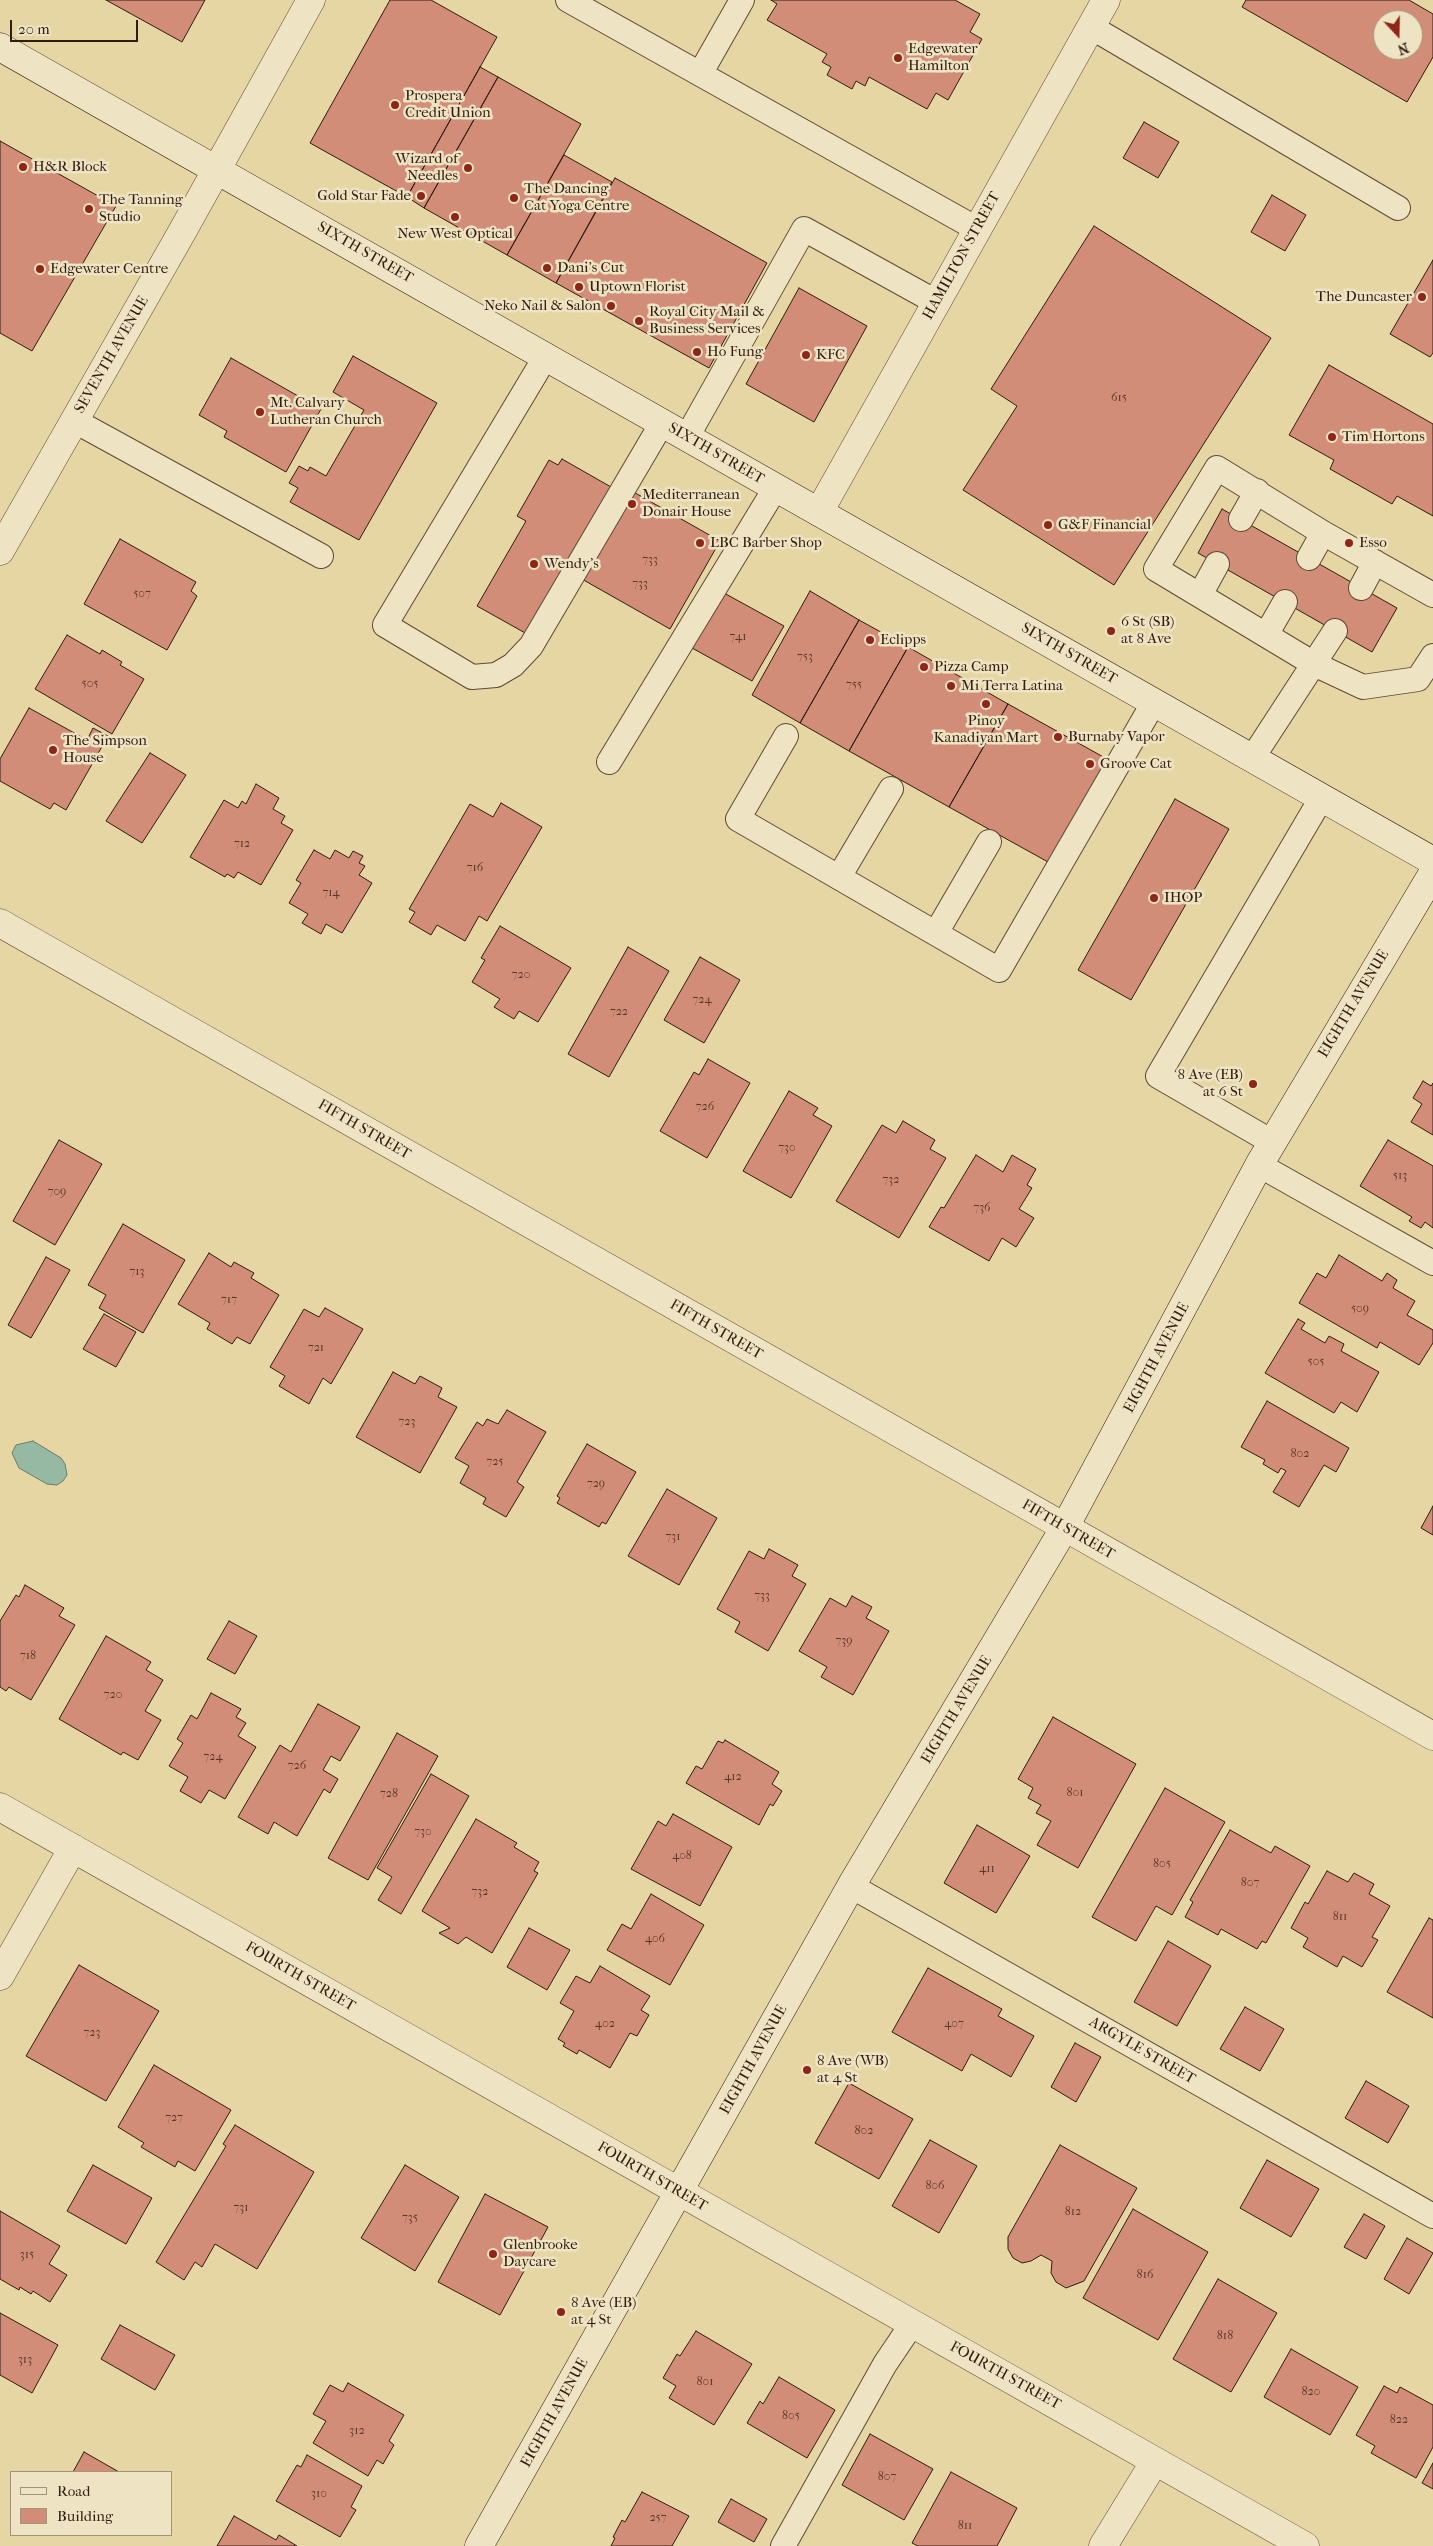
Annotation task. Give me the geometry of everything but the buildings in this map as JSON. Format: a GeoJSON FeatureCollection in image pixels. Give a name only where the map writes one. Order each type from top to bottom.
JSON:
{"type":"FeatureCollection","features":[{"type":"Feature","properties":{"kind":"street","name":"SEVENTH AVENUE"},"geometry":{"type":"LineString","coordinates":[[0,552],[312,0]]}},
{"type":"Feature","properties":{"kind":"street","name":"HAMILTON STREET"},"geometry":{"type":"LineString","coordinates":[[819,512],[1106,0]]}},
{"type":"Feature","properties":{"kind":"street","name":"SIXTH STREET"},"geometry":{"type":"LineString","coordinates":[[0,46],[1433,861]]}},
{"type":"Feature","properties":{"kind":"street","name":"EIGHTH AVENUE"},"geometry":{"type":"LineString","coordinates":[[479,2546],[851,1886],[1065,1527],[1111,1445],[1266,1154],[1433,873]]}},
{"type":"Feature","properties":{"kind":"street","name":"FIFTH STREET"},"geometry":{"type":"LineString","coordinates":[[0,923],[1433,1736]]}},
{"type":"Feature","properties":{"kind":"street","name":"FOURTH STREET"},"geometry":{"type":"LineString","coordinates":[[0,1807],[1305,2546]]}},
{"type":"Feature","properties":{"kind":"street"},"geometry":{"type":"LineString","coordinates":[[0,1976],[72,1848]]}},
{"type":"Feature","properties":{"kind":"street"},"geometry":{"type":"LineString","coordinates":[[1103,2546],[1155,2461]]}},
{"type":"Feature","properties":{"kind":"lane"},"geometry":{"type":"LineString","coordinates":[[568,0],[977,229]]}},
{"type":"Feature","properties":{"kind":"lane"},"geometry":{"type":"LineString","coordinates":[[700,74],[742,0]]}},
{"type":"Feature","properties":{"kind":"lane"},"geometry":{"type":"LineString","coordinates":[[1091,27],[1398,208]]}},
{"type":"Feature","properties":{"kind":"lane"},"geometry":{"type":"LineString","coordinates":[[687,437],[804,229],[936,302]]}},
{"type":"Feature","properties":{"kind":"lane"},"geometry":{"type":"LineString","coordinates":[[546,356],[384,624],[472,677],[496,675],[513,665],[531,646],[662,423]]}},
{"type":"Feature","properties":{"kind":"lane"},"geometry":{"type":"LineString","coordinates":[[74,421],[321,556]]}},
{"type":"Feature","properties":{"kind":"lane"},"geometry":{"type":"LineString","coordinates":[[1433,595],[1323,533],[1217,468],[1156,569],[1314,664],[1362,687],[1418,679],[1433,656]]}},
{"type":"Feature","properties":{"kind":"lane"},"geometry":{"type":"LineString","coordinates":[[609,762],[776,487]]}},
{"type":"Feature","properties":{"kind":"lane"},"geometry":{"type":"LineString","coordinates":[[1241,520],[1257,491]]}},
{"type":"Feature","properties":{"kind":"lane"},"geometry":{"type":"LineString","coordinates":[[1309,558],[1323,533]]}},
{"type":"Feature","properties":{"kind":"lane"},"geometry":{"type":"LineString","coordinates":[[1361,588],[1375,562]]}},
{"type":"Feature","properties":{"kind":"lane"},"geometry":{"type":"LineString","coordinates":[[1200,595],[1218,564]]}},
{"type":"Feature","properties":{"kind":"lane"},"geometry":{"type":"LineString","coordinates":[[1266,635],[1285,602]]}},
{"type":"Feature","properties":{"kind":"lane"},"geometry":{"type":"LineString","coordinates":[[1253,757],[1336,631]]}},
{"type":"Feature","properties":{"kind":"lane"},"geometry":{"type":"LineString","coordinates":[[786,736],[738,819],[999,970],[1154,702]]}},
{"type":"Feature","properties":{"kind":"lane"},"geometry":{"type":"LineString","coordinates":[[839,877],[891,789]]}},
{"type":"Feature","properties":{"kind":"lane"},"geometry":{"type":"LineString","coordinates":[[1322,797],[1158,1076],[1266,1154],[1433,1263]]}},
{"type":"Feature","properties":{"kind":"lane"},"geometry":{"type":"LineString","coordinates":[[936,933],[989,842]]}},
{"type":"Feature","properties":{"kind":"lane","name":"ARGYLE STREET"},"geometry":{"type":"LineString","coordinates":[[851,1886],[1433,2216]]}},
{"type":"Feature","properties":{"kind":"lane"},"geometry":{"type":"LineString","coordinates":[[782,2546],[885,2364],[912,2324]]}},
{"type":"Feature","properties":{"kind":"shaded area"},"geometry":{"type":"Polygon","coordinates":[[[33,1441],[61,1458],[65,1464],[67,1475],[57,1485],[47,1484],[19,1468],[12,1453],[16,1445],[33,1441]]]}},
{"type":"Feature","properties":{"kind":"place","name":"Edgewater Hamilton"},"geometry":{"type":"Point","coordinates":[898,58]}},
{"type":"Feature","properties":{"kind":"place","name":"Prospera Credit Union"},"geometry":{"type":"Point","coordinates":[395,105]}},
{"type":"Feature","properties":{"kind":"place","name":"H&R Block"},"geometry":{"type":"Point","coordinates":[23,167]}},
{"type":"Feature","properties":{"kind":"place","name":"Wizard of Needles"},"geometry":{"type":"Point","coordinates":[468,168]}},
{"type":"Feature","properties":{"kind":"place","name":"Gold Star Fade"},"geometry":{"type":"Point","coordinates":[421,196]}},
{"type":"Feature","properties":{"kind":"place","name":"The Dancing Cat Yoga Centre"},"geometry":{"type":"Point","coordinates":[514,198]}},
{"type":"Feature","properties":{"kind":"place","name":"The Tanning Studio"},"geometry":{"type":"Point","coordinates":[89,209]}},
{"type":"Feature","properties":{"kind":"place","name":"New West Optical"},"geometry":{"type":"Point","coordinates":[455,217]}},
{"type":"Feature","properties":{"kind":"place","name":"Dani's Cut"},"geometry":{"type":"Point","coordinates":[547,268]}},
{"type":"Feature","properties":{"kind":"place","name":"Edgewater Centre"},"geometry":{"type":"Point","coordinates":[40,269]}},
{"type":"Feature","properties":{"kind":"place","name":"Uptown Florist"},"geometry":{"type":"Point","coordinates":[579,287]}},
{"type":"Feature","properties":{"kind":"place","name":"The Duncaster"},"geometry":{"type":"Point","coordinates":[1422,297]}},
{"type":"Feature","properties":{"kind":"place","name":"Neko Nail & Salon"},"geometry":{"type":"Point","coordinates":[611,306]}},
{"type":"Feature","properties":{"kind":"place","name":"Royal City Mail & Business Services"},"geometry":{"type":"Point","coordinates":[639,321]}},
{"type":"Feature","properties":{"kind":"place","name":"Ho Fung"},"geometry":{"type":"Point","coordinates":[697,352]}},
{"type":"Feature","properties":{"kind":"place","name":"KFC"},"geometry":{"type":"Point","coordinates":[806,355]}},
{"type":"Feature","properties":{"kind":"place","name":"Mt. Calvary Lutheran Church"},"geometry":{"type":"Point","coordinates":[260,412]}},
{"type":"Feature","properties":{"kind":"place","name":"Tim Hortons"},"geometry":{"type":"Point","coordinates":[1332,437]}},
{"type":"Feature","properties":{"kind":"place","name":"Mediterranean Donair House"},"geometry":{"type":"Point","coordinates":[632,504]}},
{"type":"Feature","properties":{"kind":"place","name":"G&F Financial"},"geometry":{"type":"Point","coordinates":[1048,525]}},
{"type":"Feature","properties":{"kind":"place","name":"LBC Barber Shop"},"geometry":{"type":"Point","coordinates":[700,543]}},
{"type":"Feature","properties":{"kind":"place","name":"Esso"},"geometry":{"type":"Point","coordinates":[1349,543]}},
{"type":"Feature","properties":{"kind":"place","name":"Wendy's"},"geometry":{"type":"Point","coordinates":[534,564]}},
{"type":"Feature","properties":{"kind":"place","name":"6 St (SB) at 8 Ave"},"geometry":{"type":"Point","coordinates":[1111,631]}},
{"type":"Feature","properties":{"kind":"place","name":"Eclipps"},"geometry":{"type":"Point","coordinates":[870,640]}},
{"type":"Feature","properties":{"kind":"place","name":"Pizza Camp"},"geometry":{"type":"Point","coordinates":[924,667]}},
{"type":"Feature","properties":{"kind":"place","name":"Mi Terra Latina"},"geometry":{"type":"Point","coordinates":[951,686]}},
{"type":"Feature","properties":{"kind":"place","name":"Pinoy Kanadiyan Mart"},"geometry":{"type":"Point","coordinates":[986,704]}},
{"type":"Feature","properties":{"kind":"place","name":"Burnaby Vapor"},"geometry":{"type":"Point","coordinates":[1058,737]}},
{"type":"Feature","properties":{"kind":"place","name":"The Simpson House"},"geometry":{"type":"Point","coordinates":[53,750]}},
{"type":"Feature","properties":{"kind":"place","name":"Groove Cat"},"geometry":{"type":"Point","coordinates":[1090,764]}},
{"type":"Feature","properties":{"kind":"place","name":"IHOP"},"geometry":{"type":"Point","coordinates":[1154,898]}},
{"type":"Feature","properties":{"kind":"place","name":"8 Ave (EB) at 6 St"},"geometry":{"type":"Point","coordinates":[1253,1084]}},
{"type":"Feature","properties":{"kind":"place","name":"8 Ave (WB) at 4 St"},"geometry":{"type":"Point","coordinates":[807,2070]}},
{"type":"Feature","properties":{"kind":"place","name":"Glenbrooke Daycare"},"geometry":{"type":"Point","coordinates":[493,2254]}},
{"type":"Feature","properties":{"kind":"place","name":"8 Ave (EB) at 4 St"},"geometry":{"type":"Point","coordinates":[561,2312]}}]}
